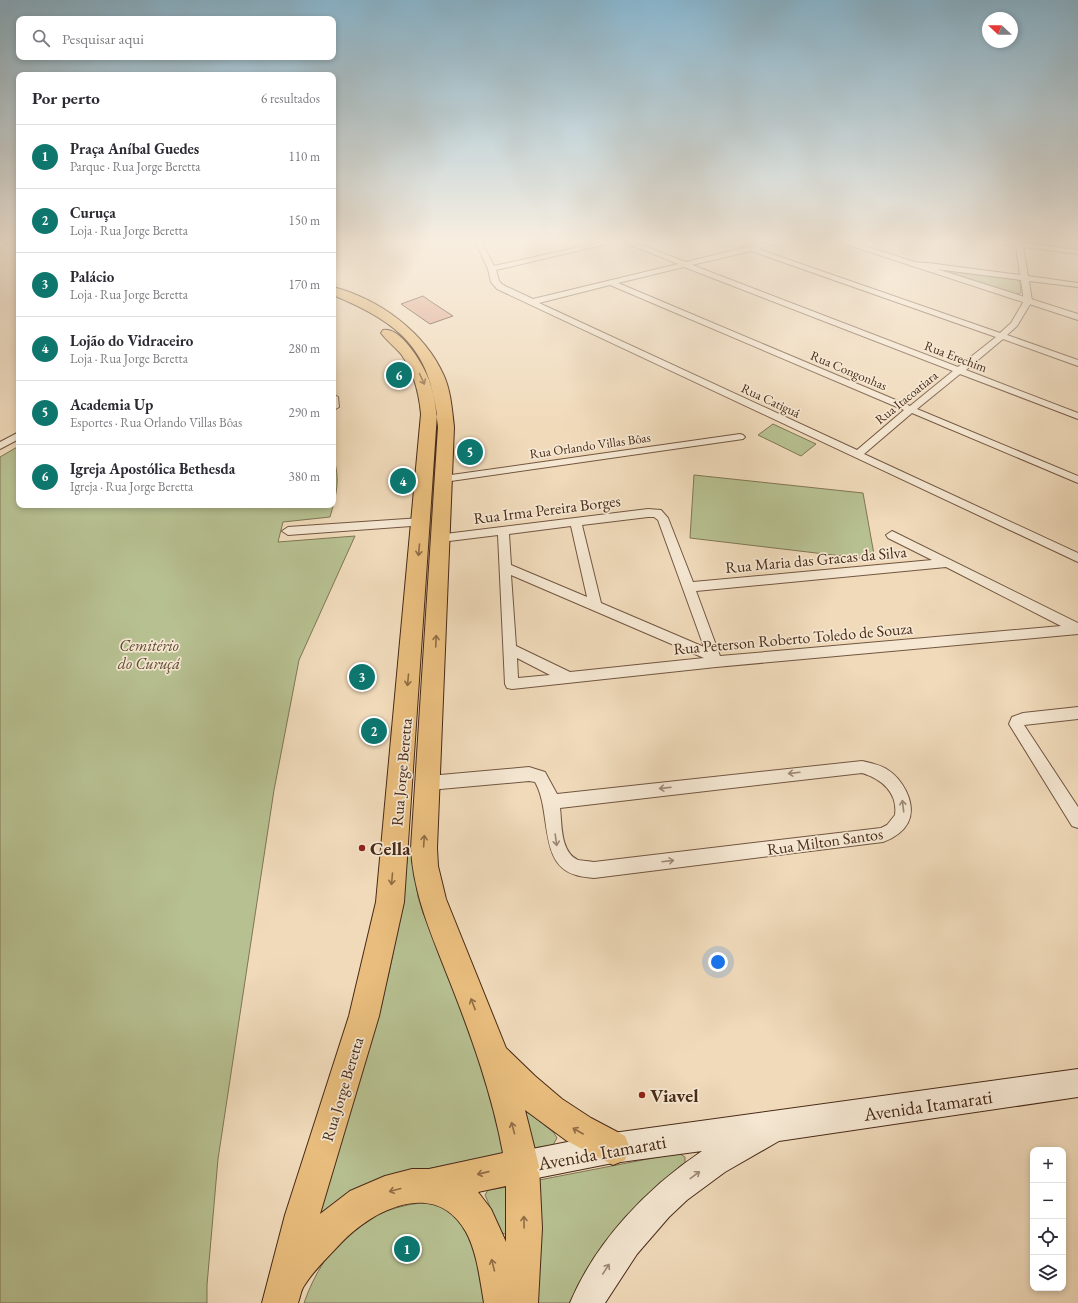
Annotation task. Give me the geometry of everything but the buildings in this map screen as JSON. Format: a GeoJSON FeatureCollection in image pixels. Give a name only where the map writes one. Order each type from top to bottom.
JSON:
{"type":"FeatureCollection","features":[{"type":"Feature","properties":{"kind":"main road","name":"Rua Jorge Beretta"},"geometry":{"type":"LineString","coordinates":[[284,1289],[295,1238],[355,1050],[376,972],[390,902],[429,430],[429,414],[425,385],[412,360],[395,339],[372,320],[338,302]]}},
{"type":"Feature","properties":{"kind":"main road","name":"Rua Jorge Beretta"},"geometry":{"type":"LineString","coordinates":[[358,302],[372,308],[398,325],[420,345],[430,360],[441,384],[446,412],[429,783],[424,848],[428,883],[439,916],[494,1056],[517,1140],[522,1166],[524,1228],[520,1303]]}},
{"type":"Feature","properties":{"kind":"main road"},"geometry":{"type":"LineString","coordinates":[[494,1056],[534,1099],[587,1136],[613,1148]]}},
{"type":"Feature","properties":{"kind":"main road","name":"Avenida Itamarati"},"geometry":{"type":"LineString","coordinates":[[522,1166],[613,1148],[1078,1083]]}},
{"type":"Feature","properties":{"kind":"main road","name":"Avenida Itamarati"},"geometry":{"type":"LineString","coordinates":[[587,1303],[614,1258],[633,1233],[665,1200],[713,1161],[778,1126]]}},
{"type":"Feature","properties":{"kind":"main road"},"geometry":{"type":"LineString","coordinates":[[284,1289],[336,1224],[361,1203],[398,1189],[429,1186],[522,1166]]}},
{"type":"Feature","properties":{"kind":"main road"},"geometry":{"type":"LineString","coordinates":[[429,1186],[455,1196],[466,1204],[479,1221],[492,1258],[502,1303]]}},
{"type":"Feature","properties":{"kind":"street","name":"Rua Catiguá"},"geometry":{"type":"LineString","coordinates":[[532,302],[1078,558]]}},
{"type":"Feature","properties":{"kind":"street","name":"Rua Congonhas"},"geometry":{"type":"LineString","coordinates":[[655,302],[1078,480]]}},
{"type":"Feature","properties":{"kind":"street","name":"Rua Erechim"},"geometry":{"type":"LineString","coordinates":[[780,302],[1078,416]]}},
{"type":"Feature","properties":{"kind":"street"},"geometry":{"type":"LineString","coordinates":[[904,302],[1078,363]]}},
{"type":"Feature","properties":{"kind":"street"},"geometry":{"type":"LineString","coordinates":[[1028,302],[1078,318]]}},
{"type":"Feature","properties":{"kind":"street","name":"Rua Itacoatiara"},"geometry":{"type":"LineString","coordinates":[[857,455],[1002,336],[1014,324],[1028,302]]}},
{"type":"Feature","properties":{"kind":"street"},"geometry":{"type":"LineString","coordinates":[[0,446],[16,437]]}},
{"type":"Feature","properties":{"kind":"street","name":"Rua Orlando Villas Bôas"},"geometry":{"type":"LineString","coordinates":[[444,479],[740,437]]}},
{"type":"Feature","properties":{"kind":"street","name":"Rua Irma Pereira Borges"},"geometry":{"type":"LineString","coordinates":[[441,538],[657,513],[662,518],[688,587]]}},
{"type":"Feature","properties":{"kind":"street"},"geometry":{"type":"LineString","coordinates":[[288,531],[421,522]]}},
{"type":"Feature","properties":{"kind":"street"},"geometry":{"type":"LineString","coordinates":[[576,522],[595,605]]}},
{"type":"Feature","properties":{"kind":"street"},"geometry":{"type":"LineString","coordinates":[[503,532],[510,649],[569,678]]}},
{"type":"Feature","properties":{"kind":"street"},"geometry":{"type":"LineString","coordinates":[[892,535],[1078,629]]}},
{"type":"Feature","properties":{"kind":"street","name":"Rua Maria das Gracas da Silva"},"geometry":{"type":"LineString","coordinates":[[688,587],[946,563]]}},
{"type":"Feature","properties":{"kind":"street"},"geometry":{"type":"LineString","coordinates":[[505,567],[595,605],[715,660]]}},
{"type":"Feature","properties":{"kind":"street"},"geometry":{"type":"LineString","coordinates":[[688,587],[715,660]]}},
{"type":"Feature","properties":{"kind":"street","name":"Rua Peterson Roberto Toledo de Souza"},"geometry":{"type":"LineString","coordinates":[[510,649],[512,684],[715,660],[1078,629]]}},
{"type":"Feature","properties":{"kind":"street"},"geometry":{"type":"LineString","coordinates":[[1078,713],[1023,719],[1017,721],[1016,724],[1078,821]]}},
{"type":"Feature","properties":{"kind":"street","name":"Rua Milton Santos"},"geometry":{"type":"LineString","coordinates":[[429,783],[536,774],[544,780],[551,802],[556,845],[560,856],[566,864],[582,870],[602,869],[883,835],[892,832],[899,826],[903,818],[904,809],[902,799],[891,782],[884,775],[862,767],[551,802]]}},
{"type":"Feature","properties":{"kind":"green space"},"geometry":{"type":"Polygon","coordinates":[[[773,424],[816,444],[801,456],[758,435],[773,424]]]}},
{"type":"Feature","properties":{"kind":"green space","name":"Cemitério do Curuçá"},"geometry":{"type":"Polygon","coordinates":[[[16,448],[16,508],[332,508],[330,517],[283,522],[278,542],[355,536],[299,660],[274,790],[218,1159],[207,1285],[207,1303],[0,1303],[0,457],[16,448]]]}},
{"type":"Feature","properties":{"kind":"green space","name":"Cemitério do Curuçá"},"geometry":{"type":"Polygon","coordinates":[[[336,469],[337,473],[336,495],[336,469]]]}},
{"type":"Feature","properties":{"kind":"green space"},"geometry":{"type":"Polygon","coordinates":[[[694,475],[863,493],[875,560],[690,538],[694,475]]]}},
{"type":"Feature","properties":{"kind":"green space"},"geometry":{"type":"Polygon","coordinates":[[[408,850],[413,850],[418,897],[423,913],[478,1043],[504,1154],[396,1175],[318,1219],[389,973],[403,903],[408,850]]]}},
{"type":"Feature","properties":{"kind":"green space"},"geometry":{"type":"Polygon","coordinates":[[[524,1108],[554,1133],[557,1138],[553,1145],[533,1148],[524,1108]]]}},
{"type":"Feature","properties":{"kind":"green space"},"geometry":{"type":"Polygon","coordinates":[[[679,1153],[685,1157],[685,1164],[575,1294],[570,1303],[536,1303],[539,1180],[679,1153]]]}},
{"type":"Feature","properties":{"kind":"green space"},"geometry":{"type":"Polygon","coordinates":[[[507,1187],[507,1233],[504,1234],[500,1230],[485,1195],[488,1190],[507,1187]]]}},
{"type":"Feature","properties":{"kind":"green space"},"geometry":{"type":"Polygon","coordinates":[[[431,1202],[441,1204],[468,1224],[489,1303],[304,1303],[324,1262],[336,1246],[351,1232],[368,1220],[387,1211],[408,1205],[431,1202]]]}},
{"type":"Feature","properties":{"kind":"place","name":"Igreja Apostólica Bethesda"},"geometry":{"type":"Point","coordinates":[399,375]}},
{"type":"Feature","properties":{"kind":"place","name":"Academia Up"},"geometry":{"type":"Point","coordinates":[470,452]}},
{"type":"Feature","properties":{"kind":"place","name":"Lojão do Vidraceiro"},"geometry":{"type":"Point","coordinates":[403,481]}},
{"type":"Feature","properties":{"kind":"place","name":"Palácio"},"geometry":{"type":"Point","coordinates":[362,677]}},
{"type":"Feature","properties":{"kind":"place","name":"Curuça"},"geometry":{"type":"Point","coordinates":[374,731]}},
{"type":"Feature","properties":{"kind":"place","name":"Cella"},"geometry":{"type":"Point","coordinates":[362,848]}},
{"type":"Feature","properties":{"kind":"place","name":"Viavel"},"geometry":{"type":"Point","coordinates":[642,1095]}},
{"type":"Feature","properties":{"kind":"place","name":"Praça Aníbal Guedes"},"geometry":{"type":"Point","coordinates":[407,1249]}}]}
